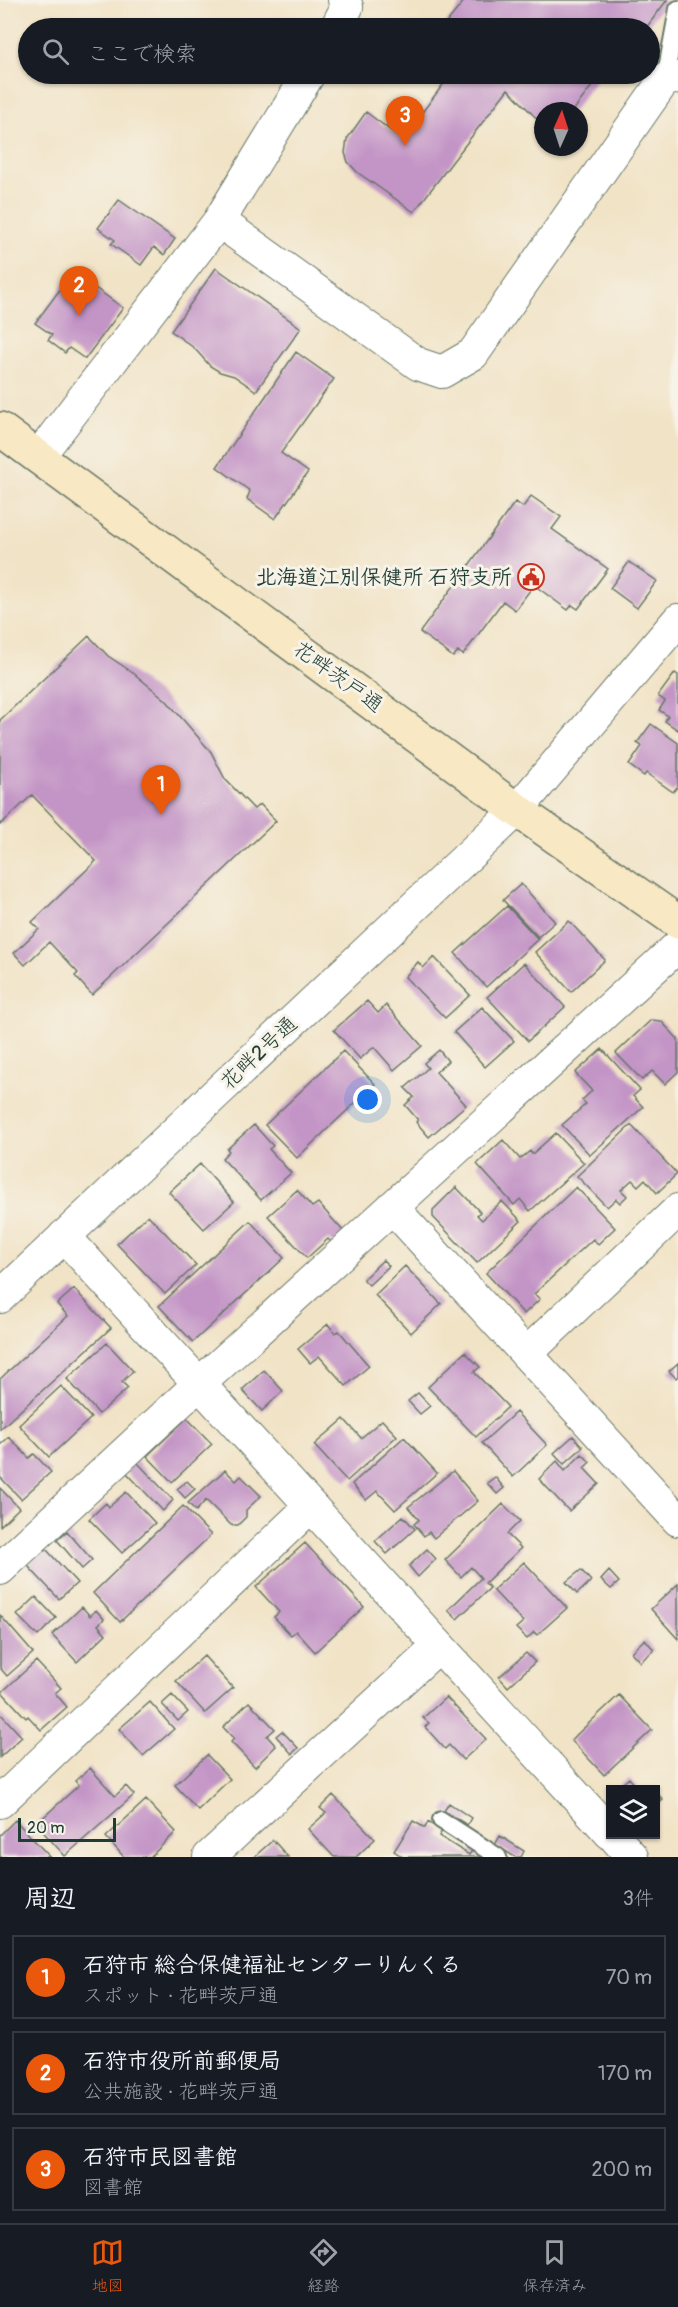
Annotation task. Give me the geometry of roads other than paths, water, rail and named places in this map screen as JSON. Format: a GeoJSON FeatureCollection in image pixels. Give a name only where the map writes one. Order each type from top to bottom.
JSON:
{"type":"FeatureCollection","features":[{"type":"Feature","properties":{"kind":"main road","name":"花畔茨戸通"},"geometry":{"type":"LineString","coordinates":[[0,429],[517,810],[678,922]]}},
{"type":"Feature","properties":{"kind":"street"},"geometry":{"type":"LineString","coordinates":[[341,18],[347,7],[344,0]]}},
{"type":"Feature","properties":{"kind":"street"},"geometry":{"type":"LineString","coordinates":[[219,221],[418,364],[442,372],[473,354],[671,79]]}},
{"type":"Feature","properties":{"kind":"street"},"geometry":{"type":"LineString","coordinates":[[39,457],[219,221],[303,84]]}},
{"type":"Feature","properties":{"kind":"street","name":"花畔2号通"},"geometry":{"type":"LineString","coordinates":[[0,1296],[517,810],[678,620]]}},
{"type":"Feature","properties":{"kind":"street"},"geometry":{"type":"LineString","coordinates":[[0,1569],[392,1206],[678,946]]}},
{"type":"Feature","properties":{"kind":"street"},"geometry":{"type":"LineString","coordinates":[[392,1206],[678,1520]]}},
{"type":"Feature","properties":{"kind":"street"},"geometry":{"type":"LineString","coordinates":[[526,1354],[678,1210]]}},
{"type":"Feature","properties":{"kind":"street"},"geometry":{"type":"LineString","coordinates":[[64,1236],[606,1829]]}},
{"type":"Feature","properties":{"kind":"street"},"geometry":{"type":"LineString","coordinates":[[0,1803],[311,1506]]}},
{"type":"Feature","properties":{"kind":"street"},"geometry":{"type":"LineString","coordinates":[[209,1857],[439,1646]]}},
{"type":"Feature","properties":{"kind":"street"},"geometry":{"type":"LineString","coordinates":[[616,1839],[633,1857]]}},
{"type":"Feature","properties":{"kind":"lane"},"geometry":{"type":"LineString","coordinates":[[671,79],[678,9]]}},
{"type":"Feature","properties":{"kind":"lane"},"geometry":{"type":"LineString","coordinates":[[441,1820],[498,1857]]}},
{"type":"Feature","properties":{"kind":"place","name":"石狩市民図書館"},"geometry":{"type":"Point","coordinates":[405,146]}},
{"type":"Feature","properties":{"kind":"place","name":"石狩市役所前郵便局"},"geometry":{"type":"Point","coordinates":[79,316]}},
{"type":"Feature","properties":{"kind":"place","name":"北海道江別保健所 石狩支所"},"geometry":{"type":"Point","coordinates":[531,577]}},
{"type":"Feature","properties":{"kind":"place","name":"石狩市 総合保健福祉センターりんくる"},"geometry":{"type":"Point","coordinates":[161,815]}}]}
